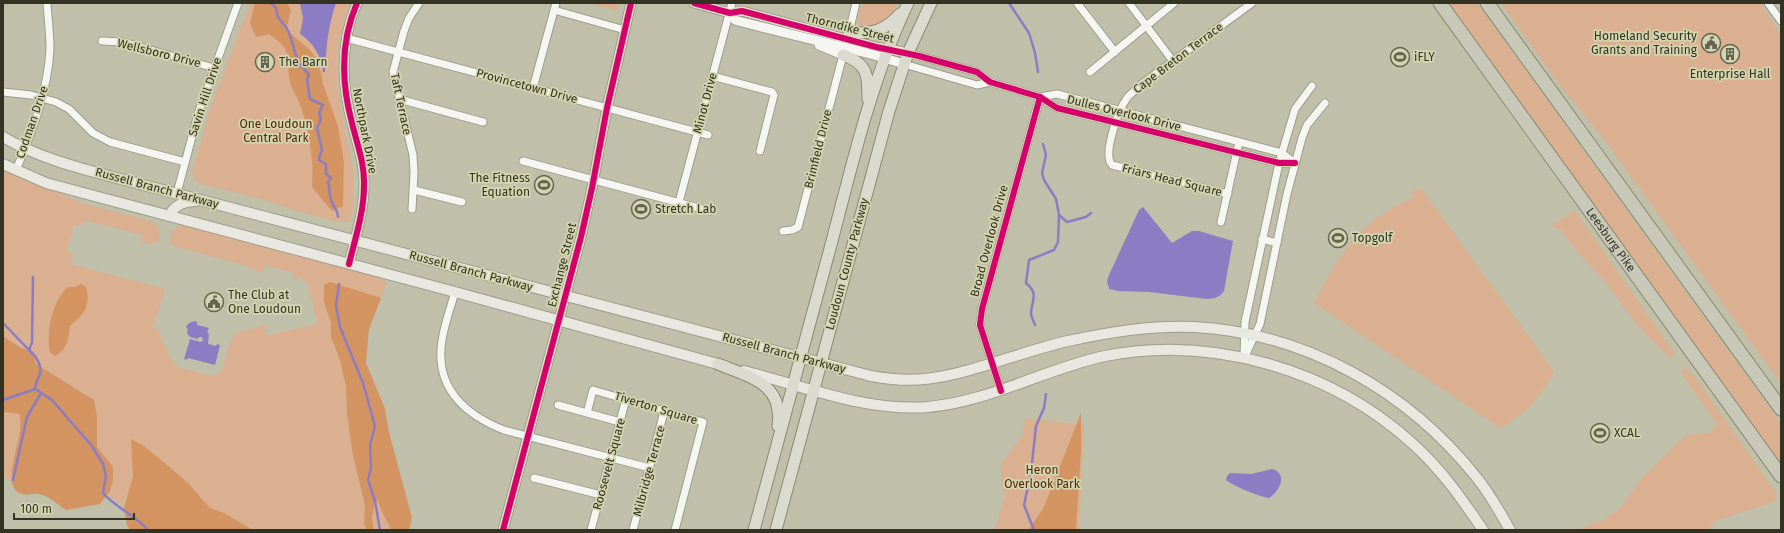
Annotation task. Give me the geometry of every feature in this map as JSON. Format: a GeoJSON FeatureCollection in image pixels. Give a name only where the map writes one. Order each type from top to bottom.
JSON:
{"type":"FeatureCollection","features":[{"type":"Feature","properties":{"kind":"highway"},"geometry":{"type":"LineString","coordinates":[[1431,3],[1519,113]]}},
{"type":"Feature","properties":{"kind":"highway","name":"Leesburg Pike"},"geometry":{"type":"LineString","coordinates":[[1440,3],[1781,476]]}},
{"type":"Feature","properties":{"kind":"highway"},"geometry":{"type":"LineString","coordinates":[[1487,3],[1781,409]]}},
{"type":"Feature","properties":{"kind":"highway"},"geometry":{"type":"LineString","coordinates":[[1494,3],[1543,80]]}},
{"type":"Feature","properties":{"kind":"main road","name":"Loudoun County Parkway"},"geometry":{"type":"LineString","coordinates":[[776,530],[881,140],[908,53],[931,3]]}},
{"type":"Feature","properties":{"kind":"main road"},"geometry":{"type":"LineString","coordinates":[[849,32],[868,33],[879,31],[888,26],[908,4]]}},
{"type":"Feature","properties":{"kind":"main road","name":"Loudoun County Parkway"},"geometry":{"type":"LineString","coordinates":[[754,530],[869,110],[887,54],[908,4]]}},
{"type":"Feature","properties":{"kind":"main road"},"geometry":{"type":"LineString","coordinates":[[843,55],[857,61],[866,73],[869,110]]}},
{"type":"Feature","properties":{"kind":"main road","name":"Russell Branch Parkway"},"geometry":{"type":"LineString","coordinates":[[3,137],[25,148],[70,165],[566,297],[871,376],[903,380],[938,377],[1067,341],[1143,328],[1192,327],[1244,333],[1256,336],[1295,347],[1339,365],[1369,381],[1416,414],[1477,478],[1510,530]]}},
{"type":"Feature","properties":{"kind":"main road","name":"Russell Branch Parkway"},"geometry":{"type":"LineString","coordinates":[[3,164],[46,183],[559,320],[862,403],[904,408],[951,404],[984,397],[1080,363],[1123,354],[1156,350],[1190,351],[1244,358],[1273,365],[1312,380],[1347,396],[1378,416],[1430,460],[1453,486],[1483,530]]}},
{"type":"Feature","properties":{"kind":"main road"},"geometry":{"type":"LineString","coordinates":[[169,216],[171,211],[188,201],[206,201]]}},
{"type":"Feature","properties":{"kind":"main road"},"geometry":{"type":"LineString","coordinates":[[718,364],[767,386],[774,396],[779,413],[773,460]]}},
{"type":"Feature","properties":{"kind":"street","name":"Codman Drive"},"geometry":{"type":"LineString","coordinates":[[16,170],[42,97],[48,74],[50,48],[47,3]]}},
{"type":"Feature","properties":{"kind":"street","name":"Savin Hill Drive"},"geometry":{"type":"LineString","coordinates":[[177,193],[198,114],[238,3]]}},
{"type":"Feature","properties":{"kind":"street","name":"Northpark Drive"},"geometry":{"type":"LineString","coordinates":[[349,264],[362,205],[364,185],[361,152],[352,122],[344,78],[346,38],[358,3]]}},
{"type":"Feature","properties":{"kind":"street","name":"Taft Terrace"},"geometry":{"type":"LineString","coordinates":[[412,209],[414,190],[413,155],[393,72],[409,18],[419,3]]}},
{"type":"Feature","properties":{"kind":"street","name":"Exchange Street"},"geometry":{"type":"LineString","coordinates":[[503,530],[566,297],[631,3]]}},
{"type":"Feature","properties":{"kind":"street","name":"Thorndike Street"},"geometry":{"type":"LineString","coordinates":[[694,3],[730,13],[742,11],[803,27],[887,54],[904,64]]}},
{"type":"Feature","properties":{"kind":"street","name":"Minot Drive"},"geometry":{"type":"LineString","coordinates":[[679,202],[732,3]]}},
{"type":"Feature","properties":{"kind":"street"},"geometry":{"type":"LineString","coordinates":[[803,27],[849,32],[856,3]]}},
{"type":"Feature","properties":{"kind":"street"},"geometry":{"type":"LineString","coordinates":[[1077,3],[1115,52]]}},
{"type":"Feature","properties":{"kind":"street"},"geometry":{"type":"LineString","coordinates":[[1129,3],[1173,61]]}},
{"type":"Feature","properties":{"kind":"street"},"geometry":{"type":"LineString","coordinates":[[1090,72],[1174,3]]}},
{"type":"Feature","properties":{"kind":"street","name":"Cape Breton Terrace"},"geometry":{"type":"LineString","coordinates":[[1115,123],[1126,99],[1133,92],[1252,3]]}},
{"type":"Feature","properties":{"kind":"street"},"geometry":{"type":"LineString","coordinates":[[1768,3],[1781,21]]}},
{"type":"Feature","properties":{"kind":"street"},"geometry":{"type":"LineString","coordinates":[[533,88],[555,6],[625,30]]}},
{"type":"Feature","properties":{"kind":"street","name":"Thorndike Street"},"geometry":{"type":"LineString","coordinates":[[730,13],[735,20],[801,37],[887,54],[908,53]]}},
{"type":"Feature","properties":{"kind":"street"},"geometry":{"type":"LineString","coordinates":[[801,37],[843,55]]}},
{"type":"Feature","properties":{"kind":"street","name":"Provincetown Drive"},"geometry":{"type":"LineString","coordinates":[[346,38],[708,135]]}},
{"type":"Feature","properties":{"kind":"street","name":"Wellsboro Drive"},"geometry":{"type":"LineString","coordinates":[[102,41],[123,42],[214,68]]}},
{"type":"Feature","properties":{"kind":"street","name":"Dulles Overlook Drive"},"geometry":{"type":"LineString","coordinates":[[908,53],[977,72],[990,82],[1040,98],[1057,108],[1279,163],[1295,163]]}},
{"type":"Feature","properties":{"kind":"street","name":"Brimfield Drive"},"geometry":{"type":"LineString","coordinates":[[783,231],[792,230],[798,227],[843,55]]}},
{"type":"Feature","properties":{"kind":"street","name":"Dulles Overlook Drive"},"geometry":{"type":"LineString","coordinates":[[904,64],[976,85],[990,82]]}},
{"type":"Feature","properties":{"kind":"street"},"geometry":{"type":"LineString","coordinates":[[712,76],[772,92],[774,95],[760,152]]}},
{"type":"Feature","properties":{"kind":"street"},"geometry":{"type":"LineString","coordinates":[[1244,358],[1244,333],[1262,239],[1279,163],[1295,109],[1312,86]]}},
{"type":"Feature","properties":{"kind":"street"},"geometry":{"type":"LineString","coordinates":[[3,92],[42,97],[69,109],[93,133],[110,142],[185,162]]}},
{"type":"Feature","properties":{"kind":"street","name":"Dulles Overlook Drive"},"geometry":{"type":"LineString","coordinates":[[1040,98],[1057,94],[1282,153],[1295,163]]}},
{"type":"Feature","properties":{"kind":"street","name":"Broad Overlook Drive"},"geometry":{"type":"LineString","coordinates":[[1001,390],[980,325],[982,309],[1040,98]]}},
{"type":"Feature","properties":{"kind":"street"},"geometry":{"type":"LineString","coordinates":[[399,99],[483,122]]}},
{"type":"Feature","properties":{"kind":"street"},"geometry":{"type":"LineString","coordinates":[[1244,358],[1256,336],[1295,163],[1307,125],[1325,103]]}},
{"type":"Feature","properties":{"kind":"street","name":"Friars Head Square"},"geometry":{"type":"LineString","coordinates":[[1115,123],[1108,154],[1112,165],[1228,194]]}},
{"type":"Feature","properties":{"kind":"street"},"geometry":{"type":"LineString","coordinates":[[1221,222],[1239,142]]}},
{"type":"Feature","properties":{"kind":"street"},"geometry":{"type":"LineString","coordinates":[[523,161],[710,211]]}},
{"type":"Feature","properties":{"kind":"street"},"geometry":{"type":"LineString","coordinates":[[414,190],[462,202]]}},
{"type":"Feature","properties":{"kind":"street"},"geometry":{"type":"LineString","coordinates":[[1262,239],[1277,243]]}},
{"type":"Feature","properties":{"kind":"street"},"geometry":{"type":"LineString","coordinates":[[455,292],[443,334],[441,349],[442,371],[460,402],[472,414],[491,424],[528,436],[650,468]]}},
{"type":"Feature","properties":{"kind":"street","name":"Tiverton Square"},"geometry":{"type":"LineString","coordinates":[[587,413],[593,390],[664,412],[703,422],[674,530]]}},
{"type":"Feature","properties":{"kind":"street","name":"Roosevelt Square"},"geometry":{"type":"LineString","coordinates":[[591,530],[626,399]]}},
{"type":"Feature","properties":{"kind":"street"},"geometry":{"type":"LineString","coordinates":[[558,405],[620,422]]}},
{"type":"Feature","properties":{"kind":"street","name":"Milbridge Terrace"},"geometry":{"type":"LineString","coordinates":[[633,530],[664,412]]}},
{"type":"Feature","properties":{"kind":"street"},"geometry":{"type":"LineString","coordinates":[[534,478],[600,496]]}},
{"type":"Feature","properties":{"kind":"green space","name":"One Loudoun Central Park"},"geometry":{"type":"Polygon","coordinates":[[[250,3],[350,3],[344,20],[345,22],[342,33],[340,34],[337,59],[337,86],[353,169],[354,206],[350,222],[334,221],[289,209],[272,202],[198,183],[193,179],[193,170],[210,109],[250,3]]]}},
{"type":"Feature","properties":{"kind":"green space"},"geometry":{"type":"Polygon","coordinates":[[[589,3],[619,3],[617,11],[589,3]]]}},
{"type":"Feature","properties":{"kind":"green space"},"geometry":{"type":"Polygon","coordinates":[[[864,3],[898,3],[890,17],[874,29],[861,27],[858,23],[860,8],[863,7],[864,3]]]}},
{"type":"Feature","properties":{"kind":"green space"},"geometry":{"type":"Polygon","coordinates":[[[1449,3],[1477,3],[1781,424],[1781,465],[1449,3]]]}},
{"type":"Feature","properties":{"kind":"green space"},"geometry":{"type":"Polygon","coordinates":[[[1501,3],[1760,3],[1781,35],[1781,384],[1604,139],[1561,87],[1501,3]]]}},
{"type":"Feature","properties":{"kind":"green space"},"geometry":{"type":"Polygon","coordinates":[[[3,169],[82,203],[153,222],[155,224],[160,232],[159,240],[150,244],[140,241],[141,235],[84,220],[82,225],[74,225],[67,251],[73,254],[71,264],[165,289],[153,328],[159,330],[171,359],[181,368],[213,376],[220,373],[222,369],[233,335],[242,331],[266,325],[265,334],[270,335],[316,324],[317,322],[308,285],[300,276],[295,281],[293,279],[294,273],[267,266],[263,266],[263,272],[258,272],[243,265],[173,246],[170,244],[172,231],[179,226],[184,226],[372,275],[387,282],[381,298],[357,292],[324,302],[331,323],[331,337],[340,360],[346,387],[347,414],[353,456],[365,505],[364,524],[367,530],[253,530],[224,513],[210,508],[188,483],[144,446],[132,466],[133,477],[124,507],[108,495],[110,491],[104,455],[97,447],[96,434],[87,395],[36,364],[32,351],[21,348],[3,336],[3,169]]]}},
{"type":"Feature","properties":{"kind":"green space","name":"Topgolf"},"geometry":{"type":"Polygon","coordinates":[[[1421,188],[1554,371],[1544,389],[1532,404],[1509,423],[1500,428],[1314,303],[1343,253],[1365,228],[1395,206],[1414,197],[1412,192],[1421,188]]]}},
{"type":"Feature","properties":{"kind":"green space"},"geometry":{"type":"Polygon","coordinates":[[[1575,211],[1675,354],[1670,358],[1637,325],[1606,283],[1578,253],[1561,230],[1550,226],[1575,211]]]}},
{"type":"Feature","properties":{"kind":"green space"},"geometry":{"type":"Polygon","coordinates":[[[1684,367],[1696,378],[1778,496],[1773,502],[1715,521],[1708,530],[1580,530],[1588,525],[1602,521],[1621,507],[1641,479],[1686,435],[1709,433],[1717,424],[1681,373],[1684,367]]]}},
{"type":"Feature","properties":{"kind":"green space"},"geometry":{"type":"Polygon","coordinates":[[[3,412],[19,414],[21,429],[11,482],[3,477],[3,412]]]}},
{"type":"Feature","properties":{"kind":"green space","name":"Heron Overlook Park"},"geometry":{"type":"Polygon","coordinates":[[[1025,418],[1084,425],[1079,530],[995,530],[1005,494],[1001,482],[1001,464],[1023,434],[1025,418]]]}},
{"type":"Feature","properties":{"kind":"green space"},"geometry":{"type":"Polygon","coordinates":[[[374,500],[378,501],[391,530],[374,530],[372,518],[374,500]]]}},
{"type":"Feature","properties":{"kind":"shaded area"},"geometry":{"type":"Polygon","coordinates":[[[255,3],[287,3],[291,10],[287,27],[291,34],[308,48],[317,59],[323,84],[338,126],[344,163],[343,206],[332,211],[312,187],[312,165],[308,133],[299,102],[290,82],[287,53],[282,45],[269,34],[256,37],[250,23],[255,3]]]}},
{"type":"Feature","properties":{"kind":"shaded area"},"geometry":{"type":"Polygon","coordinates":[[[300,3],[336,3],[328,37],[325,72],[323,72],[321,61],[316,50],[309,41],[300,34],[303,18],[300,3]]]}},
{"type":"Feature","properties":{"kind":"shaded area"},"geometry":{"type":"Polygon","coordinates":[[[1143,207],[1172,243],[1192,231],[1199,231],[1233,241],[1224,291],[1219,296],[1207,299],[1109,289],[1107,281],[1109,275],[1139,210],[1143,207]]]}},
{"type":"Feature","properties":{"kind":"shaded area"},"geometry":{"type":"Polygon","coordinates":[[[330,282],[381,298],[369,329],[366,363],[385,409],[389,432],[412,518],[409,530],[391,530],[378,501],[375,501],[372,518],[374,530],[367,530],[364,524],[365,505],[353,456],[347,414],[346,387],[340,360],[331,337],[331,323],[324,302],[324,285],[330,282]]]}},
{"type":"Feature","properties":{"kind":"shaded area"},"geometry":{"type":"Polygon","coordinates":[[[81,284],[86,287],[88,299],[86,309],[70,326],[65,347],[55,356],[50,352],[49,344],[50,327],[54,308],[62,293],[68,287],[75,287],[81,284]]]}},
{"type":"Feature","properties":{"kind":"shaded area"},"geometry":{"type":"Polygon","coordinates":[[[196,321],[197,325],[209,328],[207,332],[209,334],[208,344],[216,346],[217,344],[220,345],[215,365],[188,358],[187,360],[184,359],[190,339],[200,342],[203,341],[202,337],[199,337],[198,339],[190,337],[187,333],[187,325],[196,321]]]}},
{"type":"Feature","properties":{"kind":"shaded area"},"geometry":{"type":"Polygon","coordinates":[[[3,336],[21,348],[32,351],[36,364],[94,400],[97,416],[97,447],[113,467],[113,480],[110,491],[100,504],[66,510],[46,496],[39,494],[26,495],[18,492],[13,486],[13,467],[21,422],[19,414],[3,412],[3,336]]]}},
{"type":"Feature","properties":{"kind":"shaded area"},"geometry":{"type":"Polygon","coordinates":[[[1081,413],[1081,451],[1076,530],[1028,530],[1043,509],[1081,413]]]}},
{"type":"Feature","properties":{"kind":"shaded area"},"geometry":{"type":"Polygon","coordinates":[[[131,439],[144,446],[188,483],[210,508],[224,513],[253,530],[130,530],[127,525],[124,507],[133,477],[131,439]]]}},
{"type":"Feature","properties":{"kind":"shaded area"},"geometry":{"type":"Polygon","coordinates":[[[1272,469],[1277,471],[1280,475],[1281,483],[1276,492],[1269,498],[1247,491],[1226,480],[1230,473],[1251,474],[1272,469]]]}},
{"type":"Feature","properties":{"kind":"waterway"},"geometry":{"type":"LineString","coordinates":[[271,3],[276,8],[279,19],[287,29],[299,63],[309,75],[307,79],[310,99],[323,105],[319,113],[321,119],[317,128],[322,150],[319,160],[326,164],[326,174],[331,178],[328,182],[330,195],[338,217]]}},
{"type":"Feature","properties":{"kind":"waterway"},"geometry":{"type":"LineString","coordinates":[[1009,3],[1029,33],[1035,53],[1038,72]]}},
{"type":"Feature","properties":{"kind":"waterway"},"geometry":{"type":"LineString","coordinates":[[1035,325],[1031,313],[1034,294],[1026,283],[1029,260],[1054,250],[1058,242],[1059,215],[1056,199],[1044,180],[1042,173],[1046,155],[1043,144]]}},
{"type":"Feature","properties":{"kind":"waterway"},"geometry":{"type":"LineString","coordinates":[[1059,215],[1067,222],[1086,217],[1091,213]]}},
{"type":"Feature","properties":{"kind":"waterway"},"geometry":{"type":"LineString","coordinates":[[33,277],[32,343],[30,351],[38,361],[40,367],[40,374],[35,389]]}},
{"type":"Feature","properties":{"kind":"waterway"},"geometry":{"type":"LineString","coordinates":[[339,284],[336,306],[340,327],[363,383],[375,426],[370,445],[371,468],[368,480],[375,501],[380,530]]}},
{"type":"Feature","properties":{"kind":"waterway"},"geometry":{"type":"LineString","coordinates":[[3,323],[30,351]]}},
{"type":"Feature","properties":{"kind":"waterway"},"geometry":{"type":"LineString","coordinates":[[3,400],[35,389],[52,400],[92,446],[103,464],[106,476],[103,493],[148,530]]}},
{"type":"Feature","properties":{"kind":"waterway"},"geometry":{"type":"LineString","coordinates":[[13,480],[27,417],[41,393]]}},
{"type":"Feature","properties":{"kind":"waterway"},"geometry":{"type":"LineString","coordinates":[[1034,530],[1024,505],[1031,473],[1036,426],[1044,408],[1046,394]]}},
{"type":"Feature","properties":{"kind":"cycle path"},"geometry":{"type":"LineString","coordinates":[[349,264],[361,216],[364,196],[362,162],[348,108],[344,77],[345,47],[351,18],[357,3]]}},
{"type":"Feature","properties":{"kind":"cycle path"},"geometry":{"type":"LineString","coordinates":[[503,530],[581,237],[607,108],[631,3]]}},
{"type":"Feature","properties":{"kind":"cycle path"},"geometry":{"type":"LineString","coordinates":[[694,3],[730,13],[742,11],[977,72],[990,82],[1040,97],[1057,108],[1279,163],[1295,163]]}},
{"type":"Feature","properties":{"kind":"cycle path"},"geometry":{"type":"LineString","coordinates":[[1001,391],[980,325],[982,309],[1040,97]]}},
{"type":"Feature","properties":{"kind":"place","name":"Homeland Security Grants and Training"},"geometry":{"type":"Point","coordinates":[1711,43]}},
{"type":"Feature","properties":{"kind":"place","name":"Enterprise Hall"},"geometry":{"type":"Point","coordinates":[1730,54]}},
{"type":"Feature","properties":{"kind":"place","name":"iFLY"},"geometry":{"type":"Point","coordinates":[1400,57]}},
{"type":"Feature","properties":{"kind":"place","name":"The Barn"},"geometry":{"type":"Point","coordinates":[265,62]}},
{"type":"Feature","properties":{"kind":"place","name":"The Fitness Equation"},"geometry":{"type":"Point","coordinates":[544,185]}},
{"type":"Feature","properties":{"kind":"place","name":"Stretch Lab"},"geometry":{"type":"Point","coordinates":[641,209]}},
{"type":"Feature","properties":{"kind":"place","name":"Topgolf"},"geometry":{"type":"Point","coordinates":[1338,238]}},
{"type":"Feature","properties":{"kind":"place","name":"The Club at One Loudoun"},"geometry":{"type":"Point","coordinates":[214,302]}},
{"type":"Feature","properties":{"kind":"place","name":"XCAL"},"geometry":{"type":"Point","coordinates":[1600,433]}}]}
